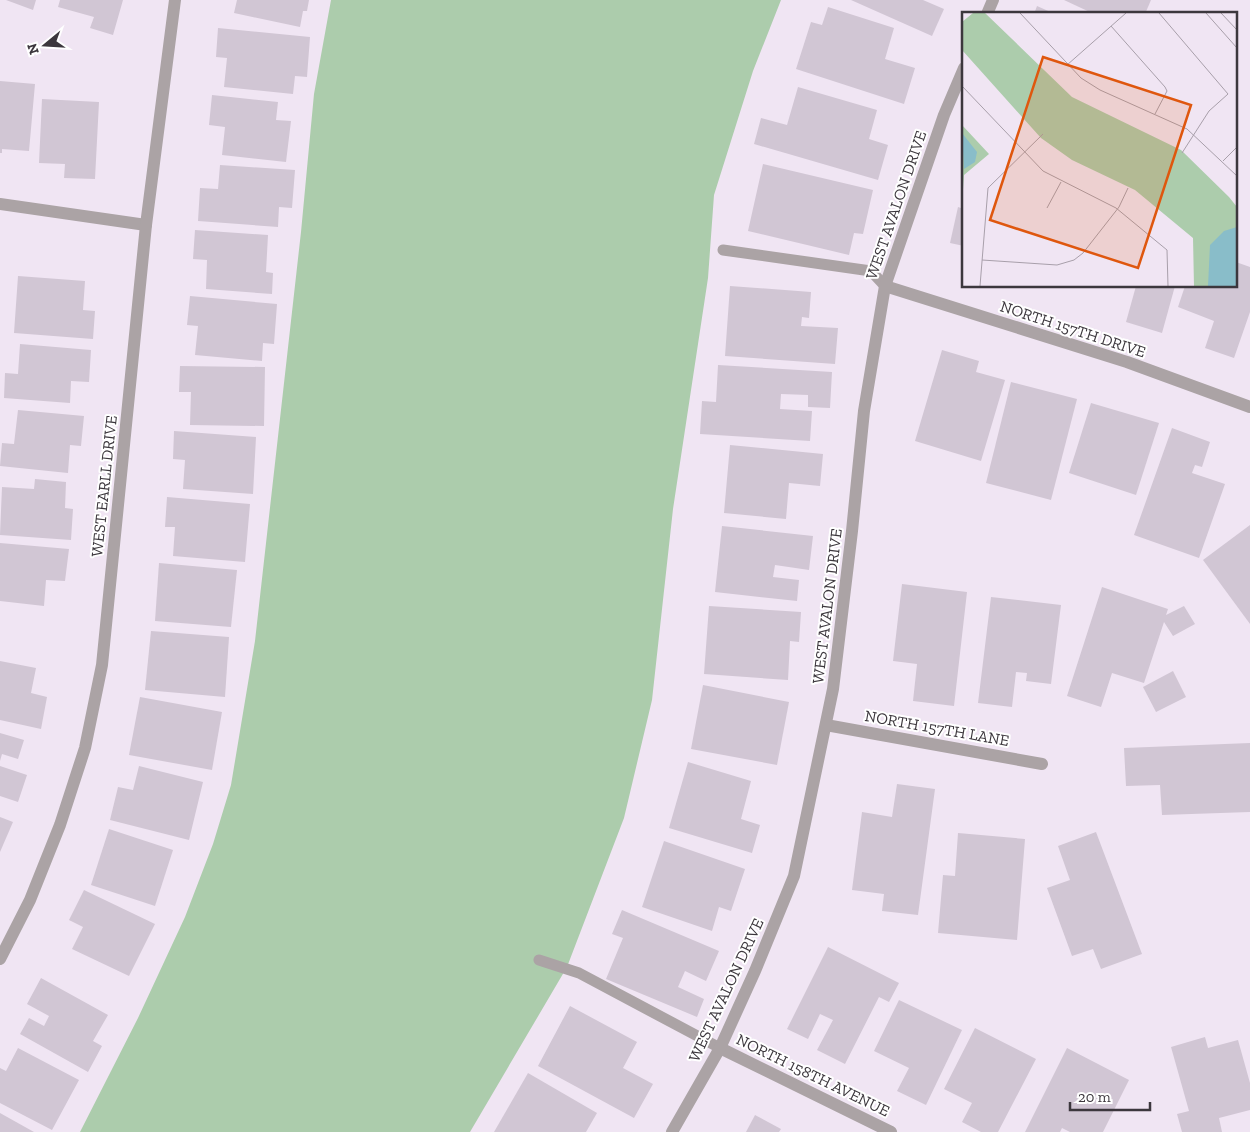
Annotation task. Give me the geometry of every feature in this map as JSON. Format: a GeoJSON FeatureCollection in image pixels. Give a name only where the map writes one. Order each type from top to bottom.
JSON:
{"type":"FeatureCollection","features":[{"type":"Feature","properties":{"kind":"street","name":"WEST EARLL DRIVE"},"geometry":{"type":"LineString","coordinates":[[2,951],[30,900],[60,825],[84,748],[102,665],[146,225],[175,0]]}},
{"type":"Feature","properties":{"kind":"street"},"geometry":{"type":"LineString","coordinates":[[988,12],[993,0]]}},
{"type":"Feature","properties":{"kind":"street","name":"WEST AVALON DRIVE"},"geometry":{"type":"LineString","coordinates":[[672,1132],[720,1048],[755,971],[794,876],[834,688],[864,411],[885,286],[944,115],[962,73]]}},
{"type":"Feature","properties":{"kind":"street"},"geometry":{"type":"LineString","coordinates":[[0,204],[146,225]]}},
{"type":"Feature","properties":{"kind":"street","name":"NORTH 157TH DRIVE"},"geometry":{"type":"LineString","coordinates":[[885,286],[1127,362],[1250,407]]}},
{"type":"Feature","properties":{"kind":"street","name":"NORTH 157TH LANE"},"geometry":{"type":"LineString","coordinates":[[826,725],[1042,764]]}},
{"type":"Feature","properties":{"kind":"street","name":"NORTH 158TH AVENUE"},"geometry":{"type":"LineString","coordinates":[[720,1048],[891,1132]]}},
{"type":"Feature","properties":{"kind":"lane"},"geometry":{"type":"LineString","coordinates":[[723,250],[871,271],[885,286]]}},
{"type":"Feature","properties":{"kind":"lane"},"geometry":{"type":"LineString","coordinates":[[539,960],[579,974],[720,1048]]}},
{"type":"Feature","properties":{"kind":"green space"},"geometry":{"type":"Polygon","coordinates":[[[331,0],[781,0],[753,71],[714,195],[708,278],[673,509],[652,700],[624,818],[567,967],[470,1132],[80,1132],[138,1018],[185,917],[213,844],[231,785],[255,641],[301,232],[314,94],[331,0]]]}},
{"type":"Feature","properties":{"kind":"building"},"geometry":{"type":"Polygon","coordinates":[[[6,0],[36,0],[33,10],[6,0]]]}},
{"type":"Feature","properties":{"kind":"building"},"geometry":{"type":"Polygon","coordinates":[[[60,0],[123,0],[113,35],[90,28],[94,17],[58,7],[60,0]]]}},
{"type":"Feature","properties":{"kind":"building"},"geometry":{"type":"Polygon","coordinates":[[[237,0],[309,0],[307,11],[303,11],[300,27],[234,13],[237,0]]]}},
{"type":"Feature","properties":{"kind":"building"},"geometry":{"type":"Polygon","coordinates":[[[851,0],[923,0],[944,9],[932,36],[851,0]]]}},
{"type":"Feature","properties":{"kind":"building"},"geometry":{"type":"Polygon","coordinates":[[[1064,0],[1151,0],[1146,12],[1090,12],[1064,0]]]}},
{"type":"Feature","properties":{"kind":"building"},"geometry":{"type":"Polygon","coordinates":[[[1037,6],[1050,12],[1035,12],[1037,6]]]}},
{"type":"Feature","properties":{"kind":"building"},"geometry":{"type":"Polygon","coordinates":[[[828,7],[894,28],[885,59],[915,68],[904,104],[796,69],[811,22],[822,25],[828,7]]]}},
{"type":"Feature","properties":{"kind":"building"},"geometry":{"type":"Polygon","coordinates":[[[218,28],[310,37],[307,77],[295,76],[293,94],[224,87],[227,58],[216,57],[218,28]]]}},
{"type":"Feature","properties":{"kind":"building"},"geometry":{"type":"Polygon","coordinates":[[[0,81],[35,84],[29,151],[2,149],[2,153],[0,153],[0,81]]]}},
{"type":"Feature","properties":{"kind":"building"},"geometry":{"type":"Polygon","coordinates":[[[798,87],[877,110],[869,139],[888,145],[878,180],[754,144],[761,118],[787,125],[798,87]]]}},
{"type":"Feature","properties":{"kind":"building"},"geometry":{"type":"Polygon","coordinates":[[[212,95],[278,102],[276,120],[291,121],[286,162],[222,155],[225,127],[209,125],[212,95]]]}},
{"type":"Feature","properties":{"kind":"building"},"geometry":{"type":"Polygon","coordinates":[[[42,99],[99,102],[95,179],[64,178],[65,164],[39,163],[42,99]]]}},
{"type":"Feature","properties":{"kind":"building"},"geometry":{"type":"Polygon","coordinates":[[[763,164],[873,190],[863,234],[854,233],[849,255],[748,231],[763,164]]]}},
{"type":"Feature","properties":{"kind":"building"},"geometry":{"type":"Polygon","coordinates":[[[220,165],[295,170],[292,208],[279,207],[278,227],[198,221],[200,188],[218,189],[220,165]]]}},
{"type":"Feature","properties":{"kind":"building"},"geometry":{"type":"Polygon","coordinates":[[[958,207],[962,208],[962,246],[950,243],[958,207]]]}},
{"type":"Feature","properties":{"kind":"building"},"geometry":{"type":"Polygon","coordinates":[[[195,230],[268,235],[266,272],[273,273],[272,294],[206,289],[207,260],[193,259],[195,230]]]}},
{"type":"Feature","properties":{"kind":"building"},"geometry":{"type":"Polygon","coordinates":[[[1238,263],[1250,267],[1250,312],[1234,358],[1205,348],[1214,321],[1178,307],[1184,288],[1238,288],[1238,263]]]}},
{"type":"Feature","properties":{"kind":"building"},"geometry":{"type":"Polygon","coordinates":[[[18,276],[85,281],[83,310],[95,311],[93,339],[14,333],[18,276]]]}},
{"type":"Feature","properties":{"kind":"building"},"geometry":{"type":"Polygon","coordinates":[[[730,286],[811,292],[809,318],[802,317],[801,326],[838,328],[835,364],[725,356],[730,286]]]}},
{"type":"Feature","properties":{"kind":"building"},"geometry":{"type":"Polygon","coordinates":[[[1135,288],[1174,288],[1162,333],[1126,322],[1135,288]]]}},
{"type":"Feature","properties":{"kind":"building"},"geometry":{"type":"Polygon","coordinates":[[[190,296],[277,304],[274,344],[263,343],[262,361],[195,355],[198,326],[187,325],[190,296]]]}},
{"type":"Feature","properties":{"kind":"building"},"geometry":{"type":"Polygon","coordinates":[[[20,344],[91,350],[89,382],[71,381],[70,403],[4,398],[5,373],[18,374],[20,344]]]}},
{"type":"Feature","properties":{"kind":"building"},"geometry":{"type":"Polygon","coordinates":[[[942,350],[979,361],[976,372],[1005,380],[981,461],[915,441],[942,350]]]}},
{"type":"Feature","properties":{"kind":"building"},"geometry":{"type":"Polygon","coordinates":[[[718,365],[832,372],[830,408],[808,407],[808,395],[781,394],[780,409],[812,411],[810,441],[700,434],[702,401],[716,402],[718,365]]]}},
{"type":"Feature","properties":{"kind":"building"},"geometry":{"type":"Polygon","coordinates":[[[180,366],[265,367],[264,426],[190,425],[191,392],[179,392],[180,366]]]}},
{"type":"Feature","properties":{"kind":"building"},"geometry":{"type":"Polygon","coordinates":[[[1011,382],[1077,399],[1051,500],[986,483],[1011,382]]]}},
{"type":"Feature","properties":{"kind":"building"},"geometry":{"type":"Polygon","coordinates":[[[1091,403],[1159,423],[1136,495],[1069,473],[1091,403]]]}},
{"type":"Feature","properties":{"kind":"building"},"geometry":{"type":"Polygon","coordinates":[[[18,410],[84,416],[81,446],[70,445],[68,473],[0,466],[2,443],[14,444],[18,410]]]}},
{"type":"Feature","properties":{"kind":"building"},"geometry":{"type":"Polygon","coordinates":[[[1172,428],[1210,442],[1202,467],[1195,465],[1192,473],[1225,484],[1199,558],[1134,535],[1172,428]]]}},
{"type":"Feature","properties":{"kind":"building"},"geometry":{"type":"Polygon","coordinates":[[[174,431],[256,437],[253,494],[183,489],[185,460],[173,459],[174,431]]]}},
{"type":"Feature","properties":{"kind":"building"},"geometry":{"type":"Polygon","coordinates":[[[730,445],[823,454],[820,486],[789,483],[786,519],[724,513],[730,445]]]}},
{"type":"Feature","properties":{"kind":"building"},"geometry":{"type":"Polygon","coordinates":[[[35,479],[66,482],[65,508],[73,509],[71,540],[0,535],[2,487],[34,489],[35,479]]]}},
{"type":"Feature","properties":{"kind":"building"},"geometry":{"type":"Polygon","coordinates":[[[167,497],[250,504],[245,562],[173,556],[175,527],[165,527],[167,497]]]}},
{"type":"Feature","properties":{"kind":"building"},"geometry":{"type":"Polygon","coordinates":[[[1250,525],[1250,624],[1203,560],[1250,525]]]}},
{"type":"Feature","properties":{"kind":"building"},"geometry":{"type":"Polygon","coordinates":[[[722,526],[813,536],[809,570],[775,565],[773,577],[799,580],[797,601],[715,592],[722,526]]]}},
{"type":"Feature","properties":{"kind":"building"},"geometry":{"type":"Polygon","coordinates":[[[0,543],[69,549],[65,581],[46,580],[44,606],[0,601],[0,543]]]}},
{"type":"Feature","properties":{"kind":"building"},"geometry":{"type":"Polygon","coordinates":[[[159,563],[237,570],[231,627],[155,621],[159,563]]]}},
{"type":"Feature","properties":{"kind":"building"},"geometry":{"type":"Polygon","coordinates":[[[902,584],[967,592],[954,706],[913,701],[917,664],[893,661],[902,584]]]}},
{"type":"Feature","properties":{"kind":"building"},"geometry":{"type":"Polygon","coordinates":[[[1102,587],[1168,609],[1166,615],[1184,606],[1195,624],[1173,636],[1164,622],[1144,683],[1112,673],[1101,707],[1067,696],[1102,587]]]}},
{"type":"Feature","properties":{"kind":"building"},"geometry":{"type":"Polygon","coordinates":[[[991,597],[1061,605],[1051,684],[1026,681],[1027,673],[1016,672],[1012,707],[978,703],[991,597]]]}},
{"type":"Feature","properties":{"kind":"building"},"geometry":{"type":"Polygon","coordinates":[[[709,606],[801,612],[799,642],[790,641],[788,680],[704,674],[709,606]]]}},
{"type":"Feature","properties":{"kind":"building"},"geometry":{"type":"Polygon","coordinates":[[[151,631],[229,637],[225,697],[145,690],[151,631]]]}},
{"type":"Feature","properties":{"kind":"building"},"geometry":{"type":"Polygon","coordinates":[[[0,661],[36,668],[31,693],[47,697],[41,729],[0,720],[0,661]]]}},
{"type":"Feature","properties":{"kind":"building"},"geometry":{"type":"Polygon","coordinates":[[[1173,671],[1186,697],[1156,712],[1143,687],[1173,671]]]}},
{"type":"Feature","properties":{"kind":"building"},"geometry":{"type":"Polygon","coordinates":[[[703,685],[789,702],[777,765],[691,749],[703,685]]]}},
{"type":"Feature","properties":{"kind":"building"},"geometry":{"type":"Polygon","coordinates":[[[140,697],[222,712],[212,770],[129,755],[140,697]]]}},
{"type":"Feature","properties":{"kind":"building"},"geometry":{"type":"Polygon","coordinates":[[[0,733],[24,740],[18,759],[2,754],[0,761],[0,733]]]}},
{"type":"Feature","properties":{"kind":"building"},"geometry":{"type":"Polygon","coordinates":[[[1250,743],[1250,812],[1162,815],[1160,785],[1126,786],[1124,748],[1250,743]]]}},
{"type":"Feature","properties":{"kind":"building"},"geometry":{"type":"Polygon","coordinates":[[[688,762],[751,781],[741,819],[760,825],[752,853],[669,828],[688,762]]]}},
{"type":"Feature","properties":{"kind":"building"},"geometry":{"type":"Polygon","coordinates":[[[0,766],[27,775],[18,802],[0,796],[0,766]]]}},
{"type":"Feature","properties":{"kind":"building"},"geometry":{"type":"Polygon","coordinates":[[[139,766],[203,782],[189,840],[110,820],[118,787],[133,790],[139,766]]]}},
{"type":"Feature","properties":{"kind":"building"},"geometry":{"type":"Polygon","coordinates":[[[897,784],[935,789],[918,915],[882,911],[884,894],[852,890],[862,812],[892,817],[897,784]]]}},
{"type":"Feature","properties":{"kind":"building"},"geometry":{"type":"Polygon","coordinates":[[[0,817],[13,822],[0,852],[0,817]]]}},
{"type":"Feature","properties":{"kind":"building"},"geometry":{"type":"Polygon","coordinates":[[[109,829],[173,850],[155,906],[91,885],[109,829]]]}},
{"type":"Feature","properties":{"kind":"building"},"geometry":{"type":"Polygon","coordinates":[[[1096,832],[1142,954],[1101,969],[1093,949],[1072,956],[1047,888],[1070,880],[1058,846],[1096,832]]]}},
{"type":"Feature","properties":{"kind":"building"},"geometry":{"type":"Polygon","coordinates":[[[958,833],[1025,839],[1017,940],[938,933],[943,875],[955,876],[958,833]]]}},
{"type":"Feature","properties":{"kind":"building"},"geometry":{"type":"Polygon","coordinates":[[[664,841],[745,869],[731,911],[719,907],[712,931],[642,907],[664,841]]]}},
{"type":"Feature","properties":{"kind":"building"},"geometry":{"type":"Polygon","coordinates":[[[84,890],[155,924],[129,976],[72,949],[83,927],[69,920],[84,890]]]}},
{"type":"Feature","properties":{"kind":"building"},"geometry":{"type":"Polygon","coordinates":[[[622,910],[719,951],[706,981],[685,971],[678,987],[704,999],[697,1017],[606,979],[623,938],[612,934],[622,910]]]}},
{"type":"Feature","properties":{"kind":"building"},"geometry":{"type":"Polygon","coordinates":[[[828,947],[899,983],[889,1002],[879,997],[845,1064],[817,1050],[833,1020],[820,1014],[808,1039],[787,1029],[828,947]]]}},
{"type":"Feature","properties":{"kind":"building"},"geometry":{"type":"Polygon","coordinates":[[[41,978],[108,1015],[93,1041],[102,1046],[88,1072],[20,1034],[29,1018],[44,1026],[49,1016],[27,1004],[41,978]]]}},
{"type":"Feature","properties":{"kind":"building"},"geometry":{"type":"Polygon","coordinates":[[[899,1000],[962,1030],[926,1105],[897,1091],[909,1068],[874,1051],[899,1000]]]}},
{"type":"Feature","properties":{"kind":"building"},"geometry":{"type":"Polygon","coordinates":[[[570,1006],[637,1042],[623,1068],[653,1084],[634,1118],[538,1066],[570,1006]]]}},
{"type":"Feature","properties":{"kind":"building"},"geometry":{"type":"Polygon","coordinates":[[[975,1028],[1036,1059],[998,1132],[981,1132],[962,1122],[972,1103],[944,1089],[975,1028]]]}},
{"type":"Feature","properties":{"kind":"building"},"geometry":{"type":"Polygon","coordinates":[[[1205,1037],[1208,1048],[1238,1040],[1250,1083],[1250,1110],[1219,1118],[1222,1132],[1182,1132],[1177,1114],[1189,1111],[1171,1047],[1205,1037]]]}},
{"type":"Feature","properties":{"kind":"building"},"geometry":{"type":"Polygon","coordinates":[[[18,1048],[79,1080],[52,1130],[0,1103],[0,1068],[6,1071],[18,1048]]]}},
{"type":"Feature","properties":{"kind":"building"},"geometry":{"type":"Polygon","coordinates":[[[1067,1048],[1129,1080],[1103,1132],[1070,1132],[1062,1128],[1060,1132],[1025,1132],[1067,1048]]]}},
{"type":"Feature","properties":{"kind":"building"},"geometry":{"type":"Polygon","coordinates":[[[528,1073],[597,1113],[586,1132],[494,1132],[528,1073]]]}},
{"type":"Feature","properties":{"kind":"building"},"geometry":{"type":"Polygon","coordinates":[[[0,1113],[34,1132],[0,1132],[0,1113]]]}},
{"type":"Feature","properties":{"kind":"building"},"geometry":{"type":"Polygon","coordinates":[[[755,1115],[781,1129],[779,1132],[746,1132],[755,1115]]]}}]}
